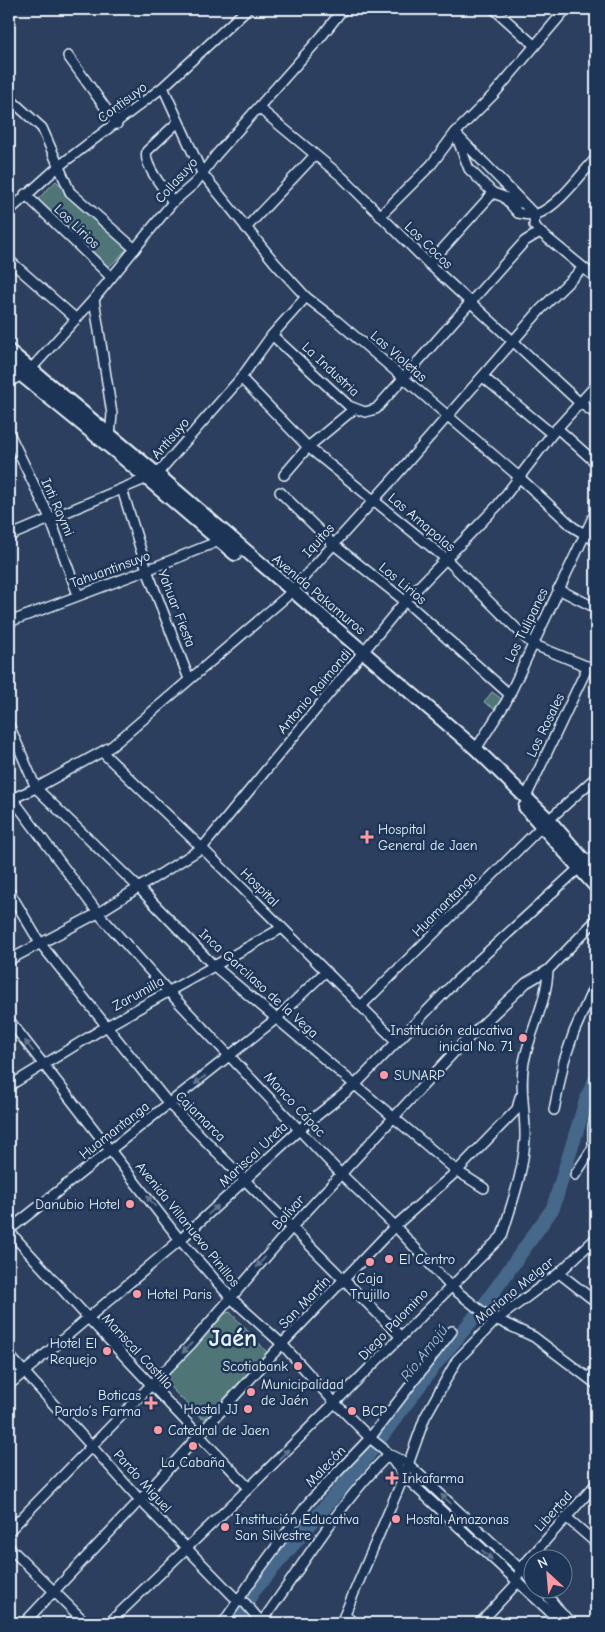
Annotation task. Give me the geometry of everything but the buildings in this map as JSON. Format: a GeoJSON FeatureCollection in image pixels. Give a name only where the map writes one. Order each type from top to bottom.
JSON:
{"type":"FeatureCollection","features":[{"type":"Feature","properties":{"kind":"highway","name":"Avenida Pakamuros"},"geometry":{"type":"LineString","coordinates":[[9,351],[26,373],[152,476],[289,594],[476,749],[526,796],[546,823]]}},
{"type":"Feature","properties":{"kind":"highway","name":"Avenida Pakamuros"},"geometry":{"type":"LineString","coordinates":[[9,365],[26,373],[110,436],[219,541],[289,594]]}},
{"type":"Feature","properties":{"kind":"highway","name":"Avenida Pakamuros"},"geometry":{"type":"LineString","coordinates":[[362,655],[546,823],[587,862],[596,874]]}},
{"type":"Feature","properties":{"kind":"highway","name":"Avenida Pakamuros"},"geometry":{"type":"LineString","coordinates":[[587,862],[596,887]]}},
{"type":"Feature","properties":{"kind":"street","name":"Contisuyo"},"geometry":{"type":"LineString","coordinates":[[9,211],[25,194],[59,166],[117,124],[163,87],[247,9]]}},
{"type":"Feature","properties":{"kind":"street","name":"Collasuyo"},"geometry":{"type":"LineString","coordinates":[[26,373],[94,299],[173,202],[202,173],[343,9]]}},
{"type":"Feature","properties":{"kind":"street"},"geometry":{"type":"LineString","coordinates":[[494,9],[534,45]]}},
{"type":"Feature","properties":{"kind":"street"},"geometry":{"type":"LineString","coordinates":[[380,216],[426,170],[455,134],[494,94],[566,9]]}},
{"type":"Feature","properties":{"kind":"street"},"geometry":{"type":"LineString","coordinates":[[68,56],[117,124]]}},
{"type":"Feature","properties":{"kind":"street","name":"Las Violetas"},"geometry":{"type":"LineString","coordinates":[[163,87],[202,173],[246,228],[306,297],[518,476],[584,536],[596,541]]}},
{"type":"Feature","properties":{"kind":"street"},"geometry":{"type":"LineString","coordinates":[[10,102],[42,128],[70,192],[135,249]]}},
{"type":"Feature","properties":{"kind":"street","name":"Los Cocos"},"geometry":{"type":"LineString","coordinates":[[259,108],[314,156],[342,177],[469,302],[580,403],[596,414]]}},
{"type":"Feature","properties":{"kind":"street"},"geometry":{"type":"LineString","coordinates":[[173,202],[147,164],[145,155],[178,122]]}},
{"type":"Feature","properties":{"kind":"street"},"geometry":{"type":"LineString","coordinates":[[455,134],[469,169],[493,193],[521,203]]}},
{"type":"Feature","properties":{"kind":"street"},"geometry":{"type":"LineString","coordinates":[[455,134],[521,203],[535,215]]}},
{"type":"Feature","properties":{"kind":"street"},"geometry":{"type":"LineString","coordinates":[[246,228],[314,156]]}},
{"type":"Feature","properties":{"kind":"street"},"geometry":{"type":"LineString","coordinates":[[505,198],[518,213],[535,215],[546,210],[559,198],[596,158]]}},
{"type":"Feature","properties":{"kind":"street"},"geometry":{"type":"LineString","coordinates":[[429,264],[493,193]]}},
{"type":"Feature","properties":{"kind":"street","name":"Los Lirios"},"geometry":{"type":"LineString","coordinates":[[25,194],[111,277]]}},
{"type":"Feature","properties":{"kind":"street"},"geometry":{"type":"LineString","coordinates":[[535,215],[534,226],[596,278]]}},
{"type":"Feature","properties":{"kind":"street"},"geometry":{"type":"LineString","coordinates":[[404,378],[469,302],[525,241],[540,232]]}},
{"type":"Feature","properties":{"kind":"street"},"geometry":{"type":"LineString","coordinates":[[9,260],[75,318]]}},
{"type":"Feature","properties":{"kind":"street","name":"Iquitos"},"geometry":{"type":"LineString","coordinates":[[10,799],[36,788],[112,746],[289,594],[513,341],[583,268]]}},
{"type":"Feature","properties":{"kind":"street","name":"Antisuyo"},"geometry":{"type":"LineString","coordinates":[[9,536],[152,476],[241,378],[272,335],[306,297]]}},
{"type":"Feature","properties":{"kind":"street"},"geometry":{"type":"LineString","coordinates":[[94,299],[112,414],[110,436]]}},
{"type":"Feature","properties":{"kind":"street","name":"La Industria"},"geometry":{"type":"LineString","coordinates":[[272,335],[354,410],[364,412],[376,408],[404,378]]}},
{"type":"Feature","properties":{"kind":"street"},"geometry":{"type":"LineString","coordinates":[[9,382],[26,373]]}},
{"type":"Feature","properties":{"kind":"street"},"geometry":{"type":"LineString","coordinates":[[483,377],[596,463]]}},
{"type":"Feature","properties":{"kind":"street","name":"Las Amapolas"},"geometry":{"type":"LineString","coordinates":[[241,378],[308,447],[445,558],[532,644],[592,668]]}},
{"type":"Feature","properties":{"kind":"street","name":"Antonio Raimondi"},"geometry":{"type":"LineString","coordinates":[[9,960],[98,913],[202,848],[404,602],[498,505],[518,476],[596,385]]}},
{"type":"Feature","properties":{"kind":"street"},"geometry":{"type":"LineString","coordinates":[[284,475],[308,447],[354,410]]}},
{"type":"Feature","properties":{"kind":"street","name":"Inti Raymi"},"geometry":{"type":"LineString","coordinates":[[9,433],[50,518],[78,594]]}},
{"type":"Feature","properties":{"kind":"street","name":"Yahuar Fiesta"},"geometry":{"type":"LineString","coordinates":[[122,489],[148,570],[189,679]]}},
{"type":"Feature","properties":{"kind":"street","name":"Los Lirios"},"geometry":{"type":"LineString","coordinates":[[280,492],[333,544],[404,602],[509,694]]}},
{"type":"Feature","properties":{"kind":"street","name":"Los Tulipanes"},"geometry":{"type":"LineString","coordinates":[[476,749],[506,702],[596,511]]}},
{"type":"Feature","properties":{"kind":"street","name":"Tahuantinsuyo"},"geometry":{"type":"LineString","coordinates":[[9,622],[78,594],[148,570],[219,541]]}},
{"type":"Feature","properties":{"kind":"street"},"geometry":{"type":"LineString","coordinates":[[558,589],[596,608]]}},
{"type":"Feature","properties":{"kind":"street","name":"Los Rosales"},"geometry":{"type":"LineString","coordinates":[[526,796],[592,668]]}},
{"type":"Feature","properties":{"kind":"street","name":"Inca Garcilaso de la Vega"},"geometry":{"type":"LineString","coordinates":[[9,725],[36,788],[139,888],[213,965],[355,1085],[396,1117],[457,1171],[484,1188]]}},
{"type":"Feature","properties":{"kind":"street","name":"Hospital"},"geometry":{"type":"LineString","coordinates":[[102,752],[202,848],[397,1042]]}},
{"type":"Feature","properties":{"kind":"street","name":"Huamantanga"},"geometry":{"type":"LineString","coordinates":[[361,1006],[546,823],[596,777]]}},
{"type":"Feature","properties":{"kind":"street","name":"Manco Cápac"},"geometry":{"type":"LineString","coordinates":[[10,799],[98,913],[169,992],[231,1055],[342,1174],[395,1226],[450,1286],[465,1300],[485,1314],[534,1336],[596,1384]]}},
{"type":"Feature","properties":{"kind":"street","name":"Mariscal Ureta"},"geometry":{"type":"LineString","coordinates":[[9,1385],[180,1240],[300,1129],[355,1085],[456,981],[587,862]]}},
{"type":"Feature","properties":{"kind":"street","name":"Cajamarca"},"geometry":{"type":"LineString","coordinates":[[9,891],[40,943],[169,1104],[401,1337]]}},
{"type":"Feature","properties":{"kind":"street","name":"Bolívar"},"geometry":{"type":"LineString","coordinates":[[9,1531],[92,1444],[192,1344],[292,1227],[477,1029],[526,983],[548,970],[596,920]]}},
{"type":"Feature","properties":{"kind":"street","name":"Zarumilla"},"geometry":{"type":"LineString","coordinates":[[9,1086],[107,1026],[282,928]]}},
{"type":"Feature","properties":{"kind":"street","name":"Diego Palomino"},"geometry":{"type":"LineString","coordinates":[[109,1623],[249,1488],[450,1286],[506,1239],[519,1186],[525,1138],[522,1091],[524,1063],[548,987],[548,970]]}},
{"type":"Feature","properties":{"kind":"street","name":"Huamantanga"},"geometry":{"type":"LineString","coordinates":[[9,1230],[277,1018],[325,972]]}},
{"type":"Feature","properties":{"kind":"street"},"geometry":{"type":"LineString","coordinates":[[554,1110],[569,1046],[596,982]]}},
{"type":"Feature","properties":{"kind":"street","name":"Avenida Villanuevo Pinillos"},"geometry":{"type":"LineString","coordinates":[[9,1020],[180,1240],[231,1298],[282,1344],[335,1403],[371,1439],[387,1452]]}},
{"type":"Feature","properties":{"kind":"street","name":"San Martín"},"geometry":{"type":"LineString","coordinates":[[24,1623],[140,1500],[282,1344],[395,1226],[457,1171],[517,1109],[522,1091]]}},
{"type":"Feature","properties":{"kind":"street"},"geometry":{"type":"LineString","coordinates":[[575,1175],[595,1144],[593,1127],[596,1111]]}},
{"type":"Feature","properties":{"kind":"street","name":"Mariscal Castilla"},"geometry":{"type":"LineString","coordinates":[[9,1230],[151,1386],[249,1488]]}},
{"type":"Feature","properties":{"kind":"street","name":"Mariano Melgar"},"geometry":{"type":"LineString","coordinates":[[343,1619],[404,1476],[407,1463],[425,1417],[458,1360],[496,1320],[558,1273],[596,1238]]}},
{"type":"Feature","properties":{"kind":"street"},"geometry":{"type":"LineString","coordinates":[[558,1273],[596,1302]]}},
{"type":"Feature","properties":{"kind":"street","name":"Malecón"},"geometry":{"type":"LineString","coordinates":[[223,1623],[242,1602],[309,1502],[371,1439],[452,1331]]}},
{"type":"Feature","properties":{"kind":"street","name":"Pardo Miguel"},"geometry":{"type":"LineString","coordinates":[[9,1355],[92,1444],[140,1500],[261,1622]]}},
{"type":"Feature","properties":{"kind":"street"},"geometry":{"type":"LineString","coordinates":[[588,1378],[596,1368]]}},
{"type":"Feature","properties":{"kind":"street"},"geometry":{"type":"LineString","coordinates":[[387,1452],[407,1463],[520,1569]]}},
{"type":"Feature","properties":{"kind":"street"},"geometry":{"type":"LineString","coordinates":[[387,1452],[404,1476],[562,1623]]}},
{"type":"Feature","properties":{"kind":"street"},"geometry":{"type":"LineString","coordinates":[[261,1622],[329,1523],[387,1452]]}},
{"type":"Feature","properties":{"kind":"street","name":"Libertad"},"geometry":{"type":"LineString","coordinates":[[517,1583],[520,1569],[596,1484]]}},
{"type":"Feature","properties":{"kind":"street"},"geometry":{"type":"LineString","coordinates":[[566,1517],[596,1543]]}},
{"type":"Feature","properties":{"kind":"street"},"geometry":{"type":"LineString","coordinates":[[9,1547],[86,1623]]}},
{"type":"Feature","properties":{"kind":"street"},"geometry":{"type":"LineString","coordinates":[[480,1623],[517,1583]]}},
{"type":"Feature","properties":{"kind":"street"},"geometry":{"type":"LineString","coordinates":[[551,1600],[573,1623]]}},
{"type":"Feature","properties":{"kind":"street"},"geometry":{"type":"LineString","coordinates":[[343,1619],[354,1623]]}},
{"type":"Feature","properties":{"kind":"green space"},"geometry":{"type":"Polygon","coordinates":[[[56,181],[127,249],[108,268],[37,200],[56,181]]]}},
{"type":"Feature","properties":{"kind":"green space"},"geometry":{"type":"Polygon","coordinates":[[[492,692],[503,700],[496,710],[484,702],[492,692]]]}},
{"type":"Feature","properties":{"kind":"green space"},"geometry":{"type":"Polygon","coordinates":[[[230,1312],[267,1352],[206,1418],[201,1418],[165,1382],[166,1376],[226,1313],[230,1312]]]}},
{"type":"Feature","properties":{"kind":"waterway","name":"Río Amojú"},"geometry":{"type":"LineString","coordinates":[[233,1623],[253,1592],[362,1463],[437,1362],[482,1308],[553,1208],[587,1097],[596,1078]]}},
{"type":"Feature","properties":{"kind":"place","name":"Hospital General de Jaen"},"geometry":{"type":"Point","coordinates":[367,837]}},
{"type":"Feature","properties":{"kind":"place","name":"Institución educativa inicial No. 71"},"geometry":{"type":"Point","coordinates":[523,1038]}},
{"type":"Feature","properties":{"kind":"place","name":"SUNARP"},"geometry":{"type":"Point","coordinates":[384,1075]}},
{"type":"Feature","properties":{"kind":"place","name":"Danubio Hotel"},"geometry":{"type":"Point","coordinates":[130,1204]}},
{"type":"Feature","properties":{"kind":"place","name":"El Centro"},"geometry":{"type":"Point","coordinates":[389,1259]}},
{"type":"Feature","properties":{"kind":"place","name":"Caja Trujillo"},"geometry":{"type":"Point","coordinates":[370,1262]}},
{"type":"Feature","properties":{"kind":"place","name":"Hotel Paris"},"geometry":{"type":"Point","coordinates":[137,1294]}},
{"type":"Feature","properties":{"kind":"place","name":"Hotel El Requejo"},"geometry":{"type":"Point","coordinates":[107,1351]}},
{"type":"Feature","properties":{"kind":"place","name":"Scotiabank"},"geometry":{"type":"Point","coordinates":[298,1366]}},
{"type":"Feature","properties":{"kind":"place","name":"Municipalidad de Jaén"},"geometry":{"type":"Point","coordinates":[251,1392]}},
{"type":"Feature","properties":{"kind":"place","name":"Boticas Pardo’s Farma"},"geometry":{"type":"Point","coordinates":[151,1403]}},
{"type":"Feature","properties":{"kind":"place","name":"Hostal JJ"},"geometry":{"type":"Point","coordinates":[248,1409]}},
{"type":"Feature","properties":{"kind":"place","name":"BCP"},"geometry":{"type":"Point","coordinates":[352,1411]}},
{"type":"Feature","properties":{"kind":"place","name":"Catedral de Jaen"},"geometry":{"type":"Point","coordinates":[158,1430]}},
{"type":"Feature","properties":{"kind":"place","name":"La Cabaña"},"geometry":{"type":"Point","coordinates":[193,1446]}},
{"type":"Feature","properties":{"kind":"place","name":"Inkafarma"},"geometry":{"type":"Point","coordinates":[392,1478]}},
{"type":"Feature","properties":{"kind":"place","name":"Hostal Amazonas"},"geometry":{"type":"Point","coordinates":[396,1519]}},
{"type":"Feature","properties":{"kind":"place","name":"Institución Educativa San Silvestre"},"geometry":{"type":"Point","coordinates":[225,1527]}},
{"type":"Feature","properties":{"kind":"district","name":"Jaén"},"geometry":{"type":"Point","coordinates":[233,1338]}}]}
